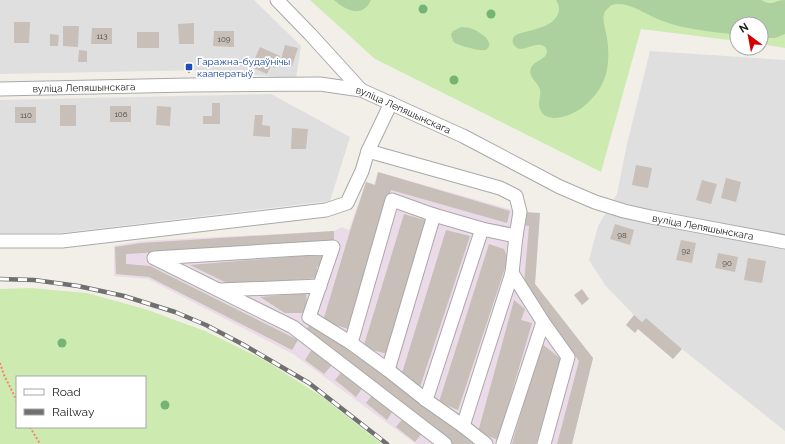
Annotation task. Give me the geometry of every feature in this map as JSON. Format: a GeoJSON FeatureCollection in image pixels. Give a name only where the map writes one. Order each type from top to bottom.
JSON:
{"type":"FeatureCollection","features":[{"type":"Feature","properties":{"kind":"street"},"geometry":{"type":"LineString","coordinates":[[277,0],[361,90]]}},
{"type":"Feature","properties":{"kind":"street","name":"вуліца Лепяшынскага"},"geometry":{"type":"LineString","coordinates":[[0,89],[320,84],[361,90],[463,136],[560,187],[594,202],[638,214],[785,242]]}},
{"type":"Feature","properties":{"kind":"street"},"geometry":{"type":"LineString","coordinates":[[0,241],[62,240],[326,210],[346,203],[362,171],[368,151],[392,103]]}},
{"type":"Feature","properties":{"kind":"street"},"geometry":{"type":"LineString","coordinates":[[368,151],[500,188],[516,196],[520,212],[512,273],[463,426]]}},
{"type":"Feature","properties":{"kind":"street"},"geometry":{"type":"LineString","coordinates":[[350,343],[392,200],[434,215],[482,229],[516,236]]}},
{"type":"Feature","properties":{"kind":"street"},"geometry":{"type":"LineString","coordinates":[[388,370],[434,215]]}},
{"type":"Feature","properties":{"kind":"street"},"geometry":{"type":"LineString","coordinates":[[426,400],[482,229]]}},
{"type":"Feature","properties":{"kind":"street"},"geometry":{"type":"LineString","coordinates":[[293,327],[309,317],[333,246],[154,258],[293,327],[445,444]]}},
{"type":"Feature","properties":{"kind":"street"},"geometry":{"type":"LineString","coordinates":[[512,273],[543,322],[568,357],[544,444]]}},
{"type":"Feature","properties":{"kind":"street"},"geometry":{"type":"LineString","coordinates":[[218,290],[320,286]]}},
{"type":"Feature","properties":{"kind":"street"},"geometry":{"type":"LineString","coordinates":[[309,317],[350,343],[388,370],[486,444]]}},
{"type":"Feature","properties":{"kind":"street"},"geometry":{"type":"LineString","coordinates":[[503,444],[543,322]]}},
{"type":"Feature","properties":{"kind":"path"},"geometry":{"type":"LineString","coordinates":[[0,363],[4,375],[16,399]]}},
{"type":"Feature","properties":{"kind":"path"},"geometry":{"type":"LineString","coordinates":[[31,428],[40,444]]}},
{"type":"Feature","properties":{"kind":"shaded area"},"geometry":{"type":"Polygon","coordinates":[[[0,0],[254,0],[301,46],[296,79],[206,70],[0,74],[0,0]]]}},
{"type":"Feature","properties":{"kind":"shaded area"},"geometry":{"type":"Polygon","coordinates":[[[650,51],[785,60],[785,431],[682,349],[646,318],[642,322],[605,285],[589,260],[598,226],[617,194],[627,144],[650,51]]]}},
{"type":"Feature","properties":{"kind":"shaded area"},"geometry":{"type":"Polygon","coordinates":[[[271,94],[350,137],[330,201],[61,233],[0,233],[0,100],[271,94]]]}},
{"type":"Feature","properties":{"kind":"shaded area"},"geometry":{"type":"Polygon","coordinates":[[[378,172],[520,212],[540,213],[535,284],[593,358],[572,444],[416,444],[293,354],[148,279],[114,276],[114,246],[141,241],[334,231],[342,227],[349,230],[366,182],[374,184],[378,172]]]}},
{"type":"Feature","properties":{"kind":"green space"},"geometry":{"type":"Polygon","coordinates":[[[310,0],[785,0],[785,48],[769,45],[769,16],[729,16],[729,40],[641,29],[601,172],[375,59],[310,0]]]}},
{"type":"Feature","properties":{"kind":"green space"},"geometry":{"type":"Polygon","coordinates":[[[334,0],[371,0],[368,6],[359,11],[354,11],[343,7],[334,0]]]}},
{"type":"Feature","properties":{"kind":"green space"},"geometry":{"type":"Polygon","coordinates":[[[556,0],[761,0],[771,3],[785,0],[785,34],[775,38],[769,38],[769,16],[729,16],[729,34],[678,26],[655,18],[631,6],[618,4],[612,5],[605,11],[604,14],[604,23],[608,42],[608,56],[606,74],[599,90],[593,98],[579,110],[562,117],[553,118],[544,115],[541,111],[539,105],[540,90],[530,72],[533,64],[543,58],[546,54],[546,48],[541,45],[537,45],[521,49],[517,48],[513,43],[513,39],[515,36],[520,34],[548,25],[558,14],[558,5],[556,0]]]}},
{"type":"Feature","properties":{"kind":"green space"},"geometry":{"type":"Polygon","coordinates":[[[461,27],[470,28],[486,37],[489,47],[485,50],[478,50],[455,43],[451,34],[453,31],[461,27]]]}},
{"type":"Feature","properties":{"kind":"green space"},"geometry":{"type":"Polygon","coordinates":[[[31,288],[87,293],[145,309],[205,331],[264,360],[321,396],[382,444],[0,444],[0,289],[31,288]]]}},
{"type":"Feature","properties":{"kind":"building"},"geometry":{"type":"Polygon","coordinates":[[[14,22],[30,22],[29,43],[14,43],[14,22]]]}},
{"type":"Feature","properties":{"kind":"building"},"geometry":{"type":"Polygon","coordinates":[[[194,23],[194,44],[179,44],[178,24],[194,23]]]}},
{"type":"Feature","properties":{"kind":"building"},"geometry":{"type":"Polygon","coordinates":[[[63,26],[79,26],[78,47],[63,46],[63,26]]]}},
{"type":"Feature","properties":{"kind":"building"},"geometry":{"type":"Polygon","coordinates":[[[92,28],[112,28],[112,44],[91,44],[92,28]]]}},
{"type":"Feature","properties":{"kind":"building"},"geometry":{"type":"Polygon","coordinates":[[[214,31],[234,31],[234,47],[213,46],[214,31]]]}},
{"type":"Feature","properties":{"kind":"building"},"geometry":{"type":"Polygon","coordinates":[[[137,32],[159,32],[159,48],[137,48],[137,32]]]}},
{"type":"Feature","properties":{"kind":"building"},"geometry":{"type":"Polygon","coordinates":[[[50,34],[59,35],[58,46],[50,46],[50,34]]]}},
{"type":"Feature","properties":{"kind":"building"},"geometry":{"type":"Polygon","coordinates":[[[285,45],[298,48],[292,66],[280,63],[285,45]]]}},
{"type":"Feature","properties":{"kind":"building"},"geometry":{"type":"Polygon","coordinates":[[[260,47],[280,56],[275,68],[271,66],[267,74],[251,67],[260,47]]]}},
{"type":"Feature","properties":{"kind":"building"},"geometry":{"type":"Polygon","coordinates":[[[79,50],[87,51],[87,62],[78,62],[79,50]]]}},
{"type":"Feature","properties":{"kind":"building"},"geometry":{"type":"Polygon","coordinates":[[[212,103],[220,103],[220,124],[203,124],[203,116],[212,116],[212,103]]]}},
{"type":"Feature","properties":{"kind":"building"},"geometry":{"type":"Polygon","coordinates":[[[60,105],[76,105],[76,126],[60,126],[60,105]]]}},
{"type":"Feature","properties":{"kind":"building"},"geometry":{"type":"Polygon","coordinates":[[[110,106],[131,106],[131,122],[110,122],[110,106]]]}},
{"type":"Feature","properties":{"kind":"building"},"geometry":{"type":"Polygon","coordinates":[[[157,106],[171,107],[170,126],[156,125],[157,106]]]}},
{"type":"Feature","properties":{"kind":"building"},"geometry":{"type":"Polygon","coordinates":[[[15,107],[36,107],[36,123],[15,123],[15,107]]]}},
{"type":"Feature","properties":{"kind":"building"},"geometry":{"type":"Polygon","coordinates":[[[255,115],[263,115],[262,125],[270,126],[270,137],[253,136],[255,115]]]}},
{"type":"Feature","properties":{"kind":"building"},"geometry":{"type":"Polygon","coordinates":[[[292,128],[308,129],[306,149],[291,149],[292,128]]]}},
{"type":"Feature","properties":{"kind":"building"},"geometry":{"type":"Polygon","coordinates":[[[636,165],[652,168],[648,188],[632,185],[636,165]]]}},
{"type":"Feature","properties":{"kind":"building"},"geometry":{"type":"Polygon","coordinates":[[[378,172],[510,211],[507,223],[391,190],[348,329],[323,321],[366,182],[375,185],[378,172]]]}},
{"type":"Feature","properties":{"kind":"building"},"geometry":{"type":"Polygon","coordinates":[[[726,178],[741,182],[736,202],[721,198],[726,178]]]}},
{"type":"Feature","properties":{"kind":"building"},"geometry":{"type":"Polygon","coordinates":[[[702,180],[717,184],[711,204],[696,200],[702,180]]]}},
{"type":"Feature","properties":{"kind":"building"},"geometry":{"type":"Polygon","coordinates":[[[523,212],[540,213],[535,284],[593,358],[572,444],[557,444],[579,361],[524,284],[529,226],[522,225],[523,212]]]}},
{"type":"Feature","properties":{"kind":"building"},"geometry":{"type":"Polygon","coordinates":[[[404,214],[428,221],[388,354],[363,348],[404,214]]]}},
{"type":"Feature","properties":{"kind":"building"},"geometry":{"type":"Polygon","coordinates":[[[615,224],[634,230],[630,245],[610,239],[615,224]]]}},
{"type":"Feature","properties":{"kind":"building"},"geometry":{"type":"Polygon","coordinates":[[[446,230],[470,236],[420,387],[411,384],[412,379],[402,373],[446,230]]]}},
{"type":"Feature","properties":{"kind":"building"},"geometry":{"type":"Polygon","coordinates":[[[334,231],[334,242],[126,254],[126,264],[150,266],[298,340],[292,350],[149,277],[116,274],[115,247],[141,243],[334,231]]]}},
{"type":"Feature","properties":{"kind":"building"},"geometry":{"type":"Polygon","coordinates":[[[681,240],[696,243],[692,263],[676,260],[681,240]]]}},
{"type":"Feature","properties":{"kind":"building"},"geometry":{"type":"Polygon","coordinates":[[[489,244],[504,249],[508,259],[458,410],[439,402],[489,244]]]}},
{"type":"Feature","properties":{"kind":"building"},"geometry":{"type":"Polygon","coordinates":[[[718,253],[738,257],[735,272],[715,268],[718,253]]]}},
{"type":"Feature","properties":{"kind":"building"},"geometry":{"type":"Polygon","coordinates":[[[324,254],[323,266],[317,267],[317,278],[231,285],[190,265],[324,254]]]}},
{"type":"Feature","properties":{"kind":"building"},"geometry":{"type":"Polygon","coordinates":[[[748,258],[766,261],[762,283],[744,280],[748,258]]]}},
{"type":"Feature","properties":{"kind":"building"},"geometry":{"type":"Polygon","coordinates":[[[582,289],[589,299],[582,305],[574,295],[582,289]]]}},
{"type":"Feature","properties":{"kind":"building"},"geometry":{"type":"Polygon","coordinates":[[[306,293],[308,313],[285,313],[260,297],[306,293]]]}},
{"type":"Feature","properties":{"kind":"building"},"geometry":{"type":"Polygon","coordinates":[[[514,300],[525,309],[521,320],[532,323],[498,440],[478,432],[514,300]]]}},
{"type":"Feature","properties":{"kind":"building"},"geometry":{"type":"Polygon","coordinates":[[[634,315],[642,322],[646,318],[682,349],[673,359],[638,329],[635,333],[626,325],[634,315]]]}},
{"type":"Feature","properties":{"kind":"building"},"geometry":{"type":"Polygon","coordinates":[[[312,322],[474,444],[452,444],[306,330],[312,322]]]}},
{"type":"Feature","properties":{"kind":"building"},"geometry":{"type":"Polygon","coordinates":[[[541,343],[561,359],[536,444],[512,444],[541,343]]]}},
{"type":"Feature","properties":{"kind":"building"},"geometry":{"type":"Polygon","coordinates":[[[312,349],[333,364],[324,374],[305,360],[312,349]]]}},
{"type":"Feature","properties":{"kind":"building"},"geometry":{"type":"Polygon","coordinates":[[[342,371],[363,387],[356,397],[335,380],[342,371]]]}},
{"type":"Feature","properties":{"kind":"building"},"geometry":{"type":"Polygon","coordinates":[[[374,393],[394,409],[387,420],[366,403],[374,393]]]}},
{"type":"Feature","properties":{"kind":"building"},"geometry":{"type":"Polygon","coordinates":[[[404,417],[423,432],[415,442],[396,427],[404,417]]]}},
{"type":"Feature","properties":{"kind":"railway"},"geometry":{"type":"LineString","coordinates":[[0,279],[34,280],[78,286],[124,296],[175,312],[206,325],[244,345],[309,383],[387,444]]}},
{"type":"Feature","properties":{"kind":"place","name":"Гаражна-будаўнічы кааператыў"},"geometry":{"type":"Point","coordinates":[189,67]}}]}
